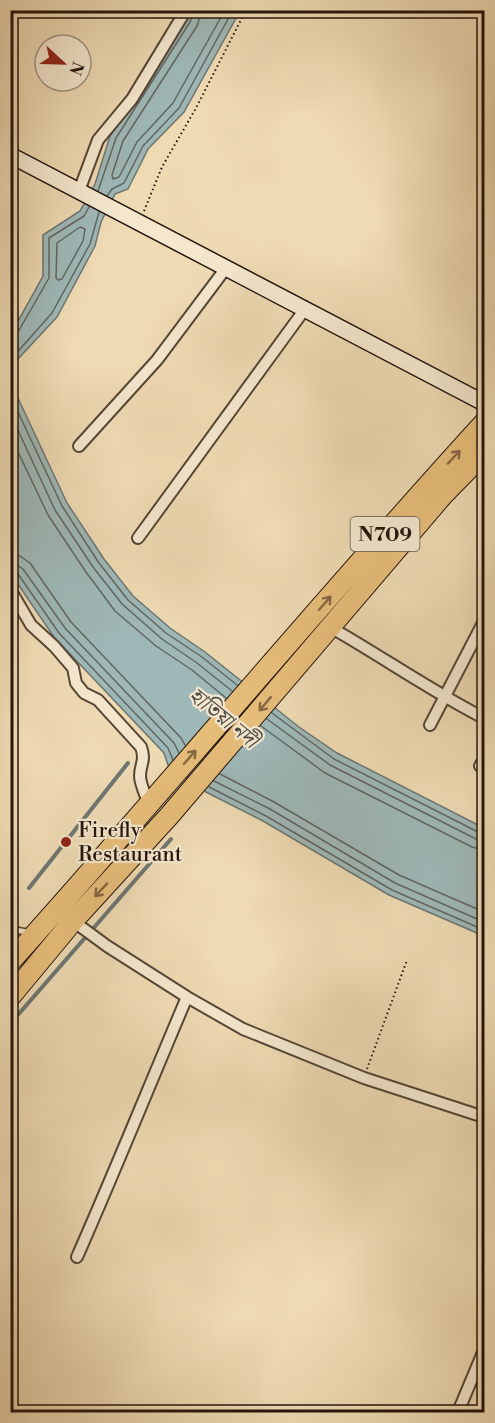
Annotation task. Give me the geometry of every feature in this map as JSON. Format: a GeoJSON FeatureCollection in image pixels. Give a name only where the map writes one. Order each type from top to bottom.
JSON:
{"type":"FeatureCollection","features":[{"type":"Feature","properties":{"kind":"highway","name":"N709"},"geometry":{"type":"LineString","coordinates":[[10,997],[73,921],[169,816],[424,489],[484,423]]}},
{"type":"Feature","properties":{"kind":"highway","name":"N709"},"geometry":{"type":"LineString","coordinates":[[10,962],[150,803],[295,653],[330,627],[443,495],[484,453]]}},
{"type":"Feature","properties":{"kind":"street"},"geometry":{"type":"LineString","coordinates":[[83,193],[99,141],[132,99],[186,10]]}},
{"type":"Feature","properties":{"kind":"street"},"geometry":{"type":"LineString","coordinates":[[10,155],[484,403]]}},
{"type":"Feature","properties":{"kind":"street"},"geometry":{"type":"LineString","coordinates":[[79,446],[157,360],[226,268]]}},
{"type":"Feature","properties":{"kind":"street"},"geometry":{"type":"LineString","coordinates":[[138,538],[305,309]]}},
{"type":"Feature","properties":{"kind":"street"},"geometry":{"type":"LineString","coordinates":[[10,589],[31,625],[73,668],[76,683],[84,693],[98,700],[141,747],[144,756],[140,778],[150,803]]}},
{"type":"Feature","properties":{"kind":"street"},"geometry":{"type":"LineString","coordinates":[[430,724],[484,621]]}},
{"type":"Feature","properties":{"kind":"street"},"geometry":{"type":"LineString","coordinates":[[330,627],[378,654],[444,698],[480,716]]}},
{"type":"Feature","properties":{"kind":"street"},"geometry":{"type":"LineString","coordinates":[[73,921],[107,946],[187,997],[243,1029],[364,1077],[484,1117]]}},
{"type":"Feature","properties":{"kind":"street"},"geometry":{"type":"LineString","coordinates":[[77,1257],[112,1180],[142,1102],[187,997]]}},
{"type":"Feature","properties":{"kind":"street"},"geometry":{"type":"LineString","coordinates":[[458,1413],[484,1350]]}},
{"type":"Feature","properties":{"kind":"lane"},"geometry":{"type":"LineString","coordinates":[[10,929],[36,934]]}},
{"type":"Feature","properties":{"kind":"path"},"geometry":{"type":"LineString","coordinates":[[134,218],[196,108],[246,10]]}},
{"type":"Feature","properties":{"kind":"path"},"geometry":{"type":"LineString","coordinates":[[364,1077],[407,960]]}},
{"type":"Feature","properties":{"kind":"water"},"geometry":{"type":"Polygon","coordinates":[[[190,11],[240,11],[184,112],[148,149],[128,189],[115,194],[101,222],[95,246],[57,317],[17,360],[11,380],[11,334],[43,276],[43,235],[80,211],[95,184],[110,136],[190,11]]]}},
{"type":"Feature","properties":{"kind":"water","name":"হাতিয়া নদী"},"geometry":{"type":"Polygon","coordinates":[[[10,381],[67,503],[104,559],[133,596],[170,628],[205,652],[299,727],[337,753],[484,828],[484,936],[389,895],[263,821],[206,792],[168,765],[164,753],[54,637],[11,574],[10,381]]]}},
{"type":"Feature","properties":{"kind":"waterway"},"geometry":{"type":"LineString","coordinates":[[29,888],[128,763]]}},
{"type":"Feature","properties":{"kind":"waterway"},"geometry":{"type":"LineString","coordinates":[[10,1024],[171,839]]}},
{"type":"Feature","properties":{"kind":"place","name":"Firefly Restaurant"},"geometry":{"type":"Point","coordinates":[66,842]}}]}
